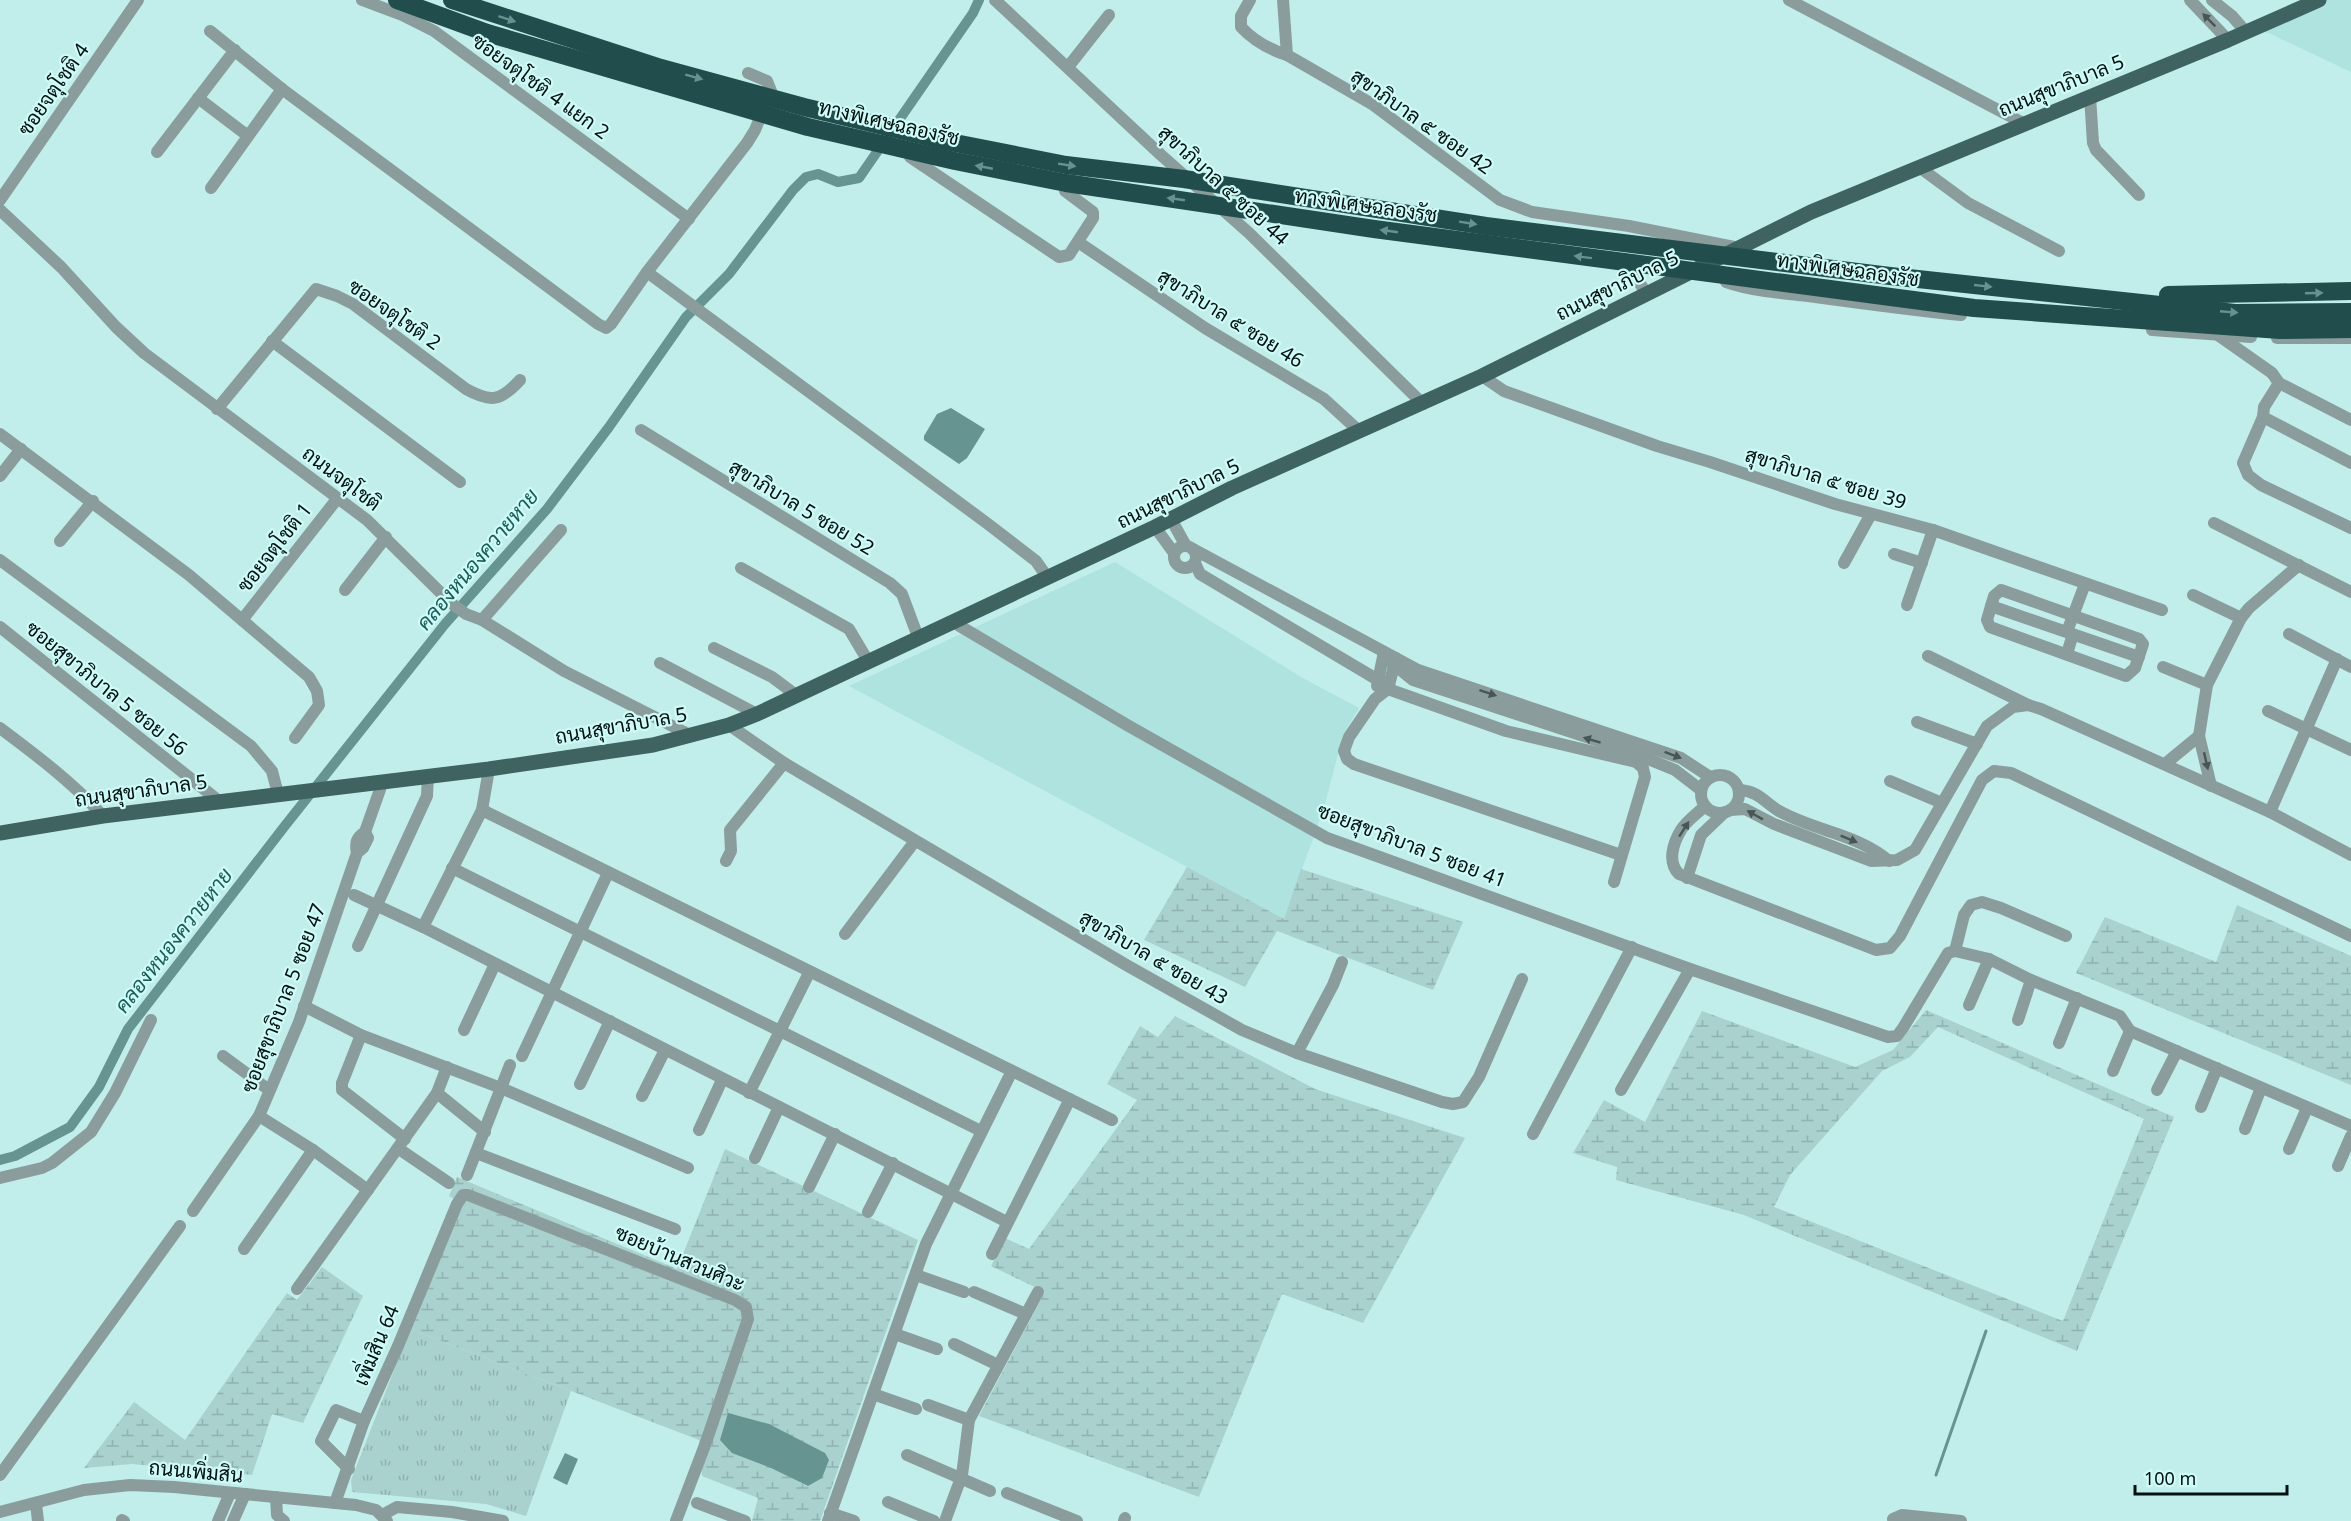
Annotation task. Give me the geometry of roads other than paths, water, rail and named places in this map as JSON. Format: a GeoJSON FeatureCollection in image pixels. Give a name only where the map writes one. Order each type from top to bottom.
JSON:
{"type":"FeatureCollection","features":[{"type":"Feature","properties":{"kind":"highway","name":"ทางพิเศษฉลองรัช"},"geometry":{"type":"LineString","coordinates":[[397,0],[487,33],[808,127],[955,161],[1065,183],[1374,229],[1974,308],[2280,330],[2351,329]]}},
{"type":"Feature","properties":{"kind":"highway","name":"ทางพิเศษฉลองรัช"},"geometry":{"type":"LineString","coordinates":[[452,0],[662,68],[793,104],[950,142],[1066,165],[1184,179],[1486,226],[1890,276],[2235,313],[2351,312]]}},
{"type":"Feature","properties":{"kind":"highway"},"geometry":{"type":"LineString","coordinates":[[2025,291],[2197,296],[2351,291]]}},
{"type":"Feature","properties":{"kind":"main road","name":"ถนนสุขาภิบาล 5"},"geometry":{"type":"LineString","coordinates":[[0,833],[103,816],[489,769],[653,745],[729,725],[1047,578],[1232,488],[1423,404],[1810,212],[2228,40],[2308,2]]}},
{"type":"Feature","properties":{"kind":"street","name":"ซอยจตุโชติ 4"},"geometry":{"type":"LineString","coordinates":[[0,200],[138,0]]}},
{"type":"Feature","properties":{"kind":"street","name":"ซอยจตุโชติ 4 แยก 2"},"geometry":{"type":"LineString","coordinates":[[362,0],[402,15],[434,31],[690,219]]}},
{"type":"Feature","properties":{"kind":"street","name":"สุขาภิบาล ๕ ซอย 44"},"geometry":{"type":"LineString","coordinates":[[995,0],[1161,155],[1249,233],[1423,404]]}},
{"type":"Feature","properties":{"kind":"street","name":"สุขาภิบาล ๕ ซอย 42"},"geometry":{"type":"LineString","coordinates":[[1250,0],[1242,16],[1241,27],[1261,44],[1287,55],[1372,104],[1500,200],[1532,212],[1738,248]]}},
{"type":"Feature","properties":{"kind":"street"},"geometry":{"type":"LineString","coordinates":[[1283,0],[1287,55]]}},
{"type":"Feature","properties":{"kind":"street"},"geometry":{"type":"LineString","coordinates":[[1789,0],[1804,4],[2023,123]]}},
{"type":"Feature","properties":{"kind":"street"},"geometry":{"type":"LineString","coordinates":[[2190,0],[2228,40]]}},
{"type":"Feature","properties":{"kind":"street"},"geometry":{"type":"LineString","coordinates":[[2212,0],[2232,16],[2246,32]]}},
{"type":"Feature","properties":{"kind":"street"},"geometry":{"type":"LineString","coordinates":[[1068,66],[1109,15]]}},
{"type":"Feature","properties":{"kind":"street"},"geometry":{"type":"LineString","coordinates":[[210,31],[282,89],[606,328],[755,130],[771,91],[767,81],[748,73]]}},
{"type":"Feature","properties":{"kind":"street"},"geometry":{"type":"LineString","coordinates":[[157,152],[235,50]]}},
{"type":"Feature","properties":{"kind":"street"},"geometry":{"type":"LineString","coordinates":[[211,188],[282,89]]}},
{"type":"Feature","properties":{"kind":"street"},"geometry":{"type":"LineString","coordinates":[[2090,96],[2093,143],[2139,195]]}},
{"type":"Feature","properties":{"kind":"street"},"geometry":{"type":"LineString","coordinates":[[198,99],[248,136]]}},
{"type":"Feature","properties":{"kind":"street"},"geometry":{"type":"LineString","coordinates":[[910,157],[1059,257],[1069,255],[1093,218],[1093,212],[1065,191]]}},
{"type":"Feature","properties":{"kind":"street"},"geometry":{"type":"LineString","coordinates":[[1918,167],[1968,203],[2059,252]]}},
{"type":"Feature","properties":{"kind":"street","name":"ถนนจตุโชติ"},"geometry":{"type":"LineString","coordinates":[[0,210],[61,267],[128,338],[217,409],[367,520],[451,603],[564,672],[690,735]]}},
{"type":"Feature","properties":{"kind":"street"},"geometry":{"type":"LineString","coordinates":[[1592,221],[1600,227],[1620,252],[1646,293]]}},
{"type":"Feature","properties":{"kind":"street","name":"สุขาภิบาล ๕ ซอย 46"},"geometry":{"type":"LineString","coordinates":[[1078,242],[1205,328],[1324,399],[1359,431]]}},
{"type":"Feature","properties":{"kind":"street"},"geometry":{"type":"LineString","coordinates":[[1704,266],[1715,277],[1744,287],[1910,310],[2217,335],[2304,340],[2351,338]]}},
{"type":"Feature","properties":{"kind":"street"},"geometry":{"type":"LineString","coordinates":[[647,272],[1036,561],[1047,578]]}},
{"type":"Feature","properties":{"kind":"street","name":"ซอยจตุโชติ 2"},"geometry":{"type":"LineString","coordinates":[[217,409],[316,289],[353,304],[466,389],[481,397],[490,399],[502,397],[520,380]]}},
{"type":"Feature","properties":{"kind":"street"},"geometry":{"type":"LineString","coordinates":[[2217,335],[2272,372],[2279,382],[2351,420]]}},
{"type":"Feature","properties":{"kind":"street"},"geometry":{"type":"LineString","coordinates":[[272,341],[460,482]]}},
{"type":"Feature","properties":{"kind":"street","name":"สุขาภิบาล ๕ ซอย 39"},"geometry":{"type":"LineString","coordinates":[[1482,376],[1504,391],[1657,446],[1871,514],[1933,530],[2162,610]]}},
{"type":"Feature","properties":{"kind":"street"},"geometry":{"type":"LineString","coordinates":[[2279,382],[2264,407],[2263,417],[2243,463],[2248,475],[2261,485],[2351,528]]}},
{"type":"Feature","properties":{"kind":"street"},"geometry":{"type":"LineString","coordinates":[[2263,417],[2351,463]]}},
{"type":"Feature","properties":{"kind":"street","name":"สุขาภิบาล 5 ซอย 52"},"geometry":{"type":"LineString","coordinates":[[641,430],[890,583],[902,594],[918,638]]}},
{"type":"Feature","properties":{"kind":"street"},"geometry":{"type":"LineString","coordinates":[[0,434],[93,501],[189,575],[313,683],[319,705],[295,738]]}},
{"type":"Feature","properties":{"kind":"street"},"geometry":{"type":"LineString","coordinates":[[0,476],[21,449]]}},
{"type":"Feature","properties":{"kind":"street","name":"ซอยจตุโชติ 1"},"geometry":{"type":"LineString","coordinates":[[242,620],[337,499]]}},
{"type":"Feature","properties":{"kind":"street"},"geometry":{"type":"LineString","coordinates":[[60,542],[93,501]]}},
{"type":"Feature","properties":{"kind":"street"},"geometry":{"type":"LineString","coordinates":[[1844,563],[1871,514]]}},
{"type":"Feature","properties":{"kind":"street"},"geometry":{"type":"LineString","coordinates":[[1171,519],[1196,556],[1195,563],[1200,574],[1378,680],[1388,689],[1506,732],[1636,762],[1643,768],[1645,777],[1614,882]]}},
{"type":"Feature","properties":{"kind":"street"},"geometry":{"type":"LineString","coordinates":[[2214,523],[2351,592]]}},
{"type":"Feature","properties":{"kind":"street"},"geometry":{"type":"LineString","coordinates":[[1155,527],[1174,553],[1174,560],[1181,568],[1189,568],[1195,563]]}},
{"type":"Feature","properties":{"kind":"street"},"geometry":{"type":"LineString","coordinates":[[482,620],[561,530]]}},
{"type":"Feature","properties":{"kind":"street"},"geometry":{"type":"LineString","coordinates":[[1907,605],[1933,530]]}},
{"type":"Feature","properties":{"kind":"street"},"geometry":{"type":"LineString","coordinates":[[345,590],[386,537]]}},
{"type":"Feature","properties":{"kind":"street"},"geometry":{"type":"LineString","coordinates":[[1174,553],[1179,547],[1190,547],[1358,637],[1395,661],[1681,758],[1710,777]]}},
{"type":"Feature","properties":{"kind":"street"},"geometry":{"type":"LineString","coordinates":[[1894,554],[1922,563]]}},
{"type":"Feature","properties":{"kind":"street"},"geometry":{"type":"LineString","coordinates":[[0,560],[250,747],[272,771],[278,794]]}},
{"type":"Feature","properties":{"kind":"street"},"geometry":{"type":"LineString","coordinates":[[2211,786],[2199,736],[2207,685],[2241,618],[2249,608],[2299,565]]}},
{"type":"Feature","properties":{"kind":"street"},"geometry":{"type":"LineString","coordinates":[[741,568],[849,629],[868,661]]}},
{"type":"Feature","properties":{"kind":"street"},"geometry":{"type":"LineString","coordinates":[[2067,654],[2071,634],[2068,629],[2085,584]]}},
{"type":"Feature","properties":{"kind":"street"},"geometry":{"type":"LineString","coordinates":[[2001,590],[2139,639],[2143,644],[2132,672],[2126,676],[1990,627],[1987,620],[1991,606],[1994,596],[2001,590]]}},
{"type":"Feature","properties":{"kind":"street"},"geometry":{"type":"LineString","coordinates":[[2193,595],[2241,618]]}},
{"type":"Feature","properties":{"kind":"street"},"geometry":{"type":"LineString","coordinates":[[1991,606],[2139,657]]}},
{"type":"Feature","properties":{"kind":"street","name":"ซอยสุขาภิบาล 5 ซอย 41"},"geometry":{"type":"LineString","coordinates":[[952,622],[1127,725],[1327,838],[1888,1038],[1897,1036],[1904,1028],[1948,953],[1956,951]]}},
{"type":"Feature","properties":{"kind":"street","name":"ซอยสุขาภิบาล 5 ซอย 56"},"geometry":{"type":"LineString","coordinates":[[0,627],[219,801]]}},
{"type":"Feature","properties":{"kind":"street"},"geometry":{"type":"LineString","coordinates":[[2289,634],[2351,667]]}},
{"type":"Feature","properties":{"kind":"street"},"geometry":{"type":"LineString","coordinates":[[714,648],[772,677],[796,695]]}},
{"type":"Feature","properties":{"kind":"street"},"geometry":{"type":"LineString","coordinates":[[1375,699],[1383,654]]}},
{"type":"Feature","properties":{"kind":"street"},"geometry":{"type":"LineString","coordinates":[[1928,656],[2028,705],[2270,812],[2351,855]]}},
{"type":"Feature","properties":{"kind":"street"},"geometry":{"type":"LineString","coordinates":[[2270,812],[2337,659]]}},
{"type":"Feature","properties":{"kind":"street"},"geometry":{"type":"LineString","coordinates":[[1395,661],[1388,689],[1375,699],[1349,737],[1344,751],[1347,759],[1354,764],[1621,855]]}},
{"type":"Feature","properties":{"kind":"street"},"geometry":{"type":"LineString","coordinates":[[1395,661],[1413,680],[1626,750],[1675,770],[1701,790]]}},
{"type":"Feature","properties":{"kind":"street"},"geometry":{"type":"LineString","coordinates":[[660,663],[757,714]]}},
{"type":"Feature","properties":{"kind":"street"},"geometry":{"type":"LineString","coordinates":[[2163,667],[2207,685]]}},
{"type":"Feature","properties":{"kind":"street"},"geometry":{"type":"LineString","coordinates":[[1687,878],[1701,835],[1728,811],[1738,802],[1739,790],[1735,781],[1726,775],[1710,777],[1702,785],[1701,790],[1705,806],[1714,812],[1728,811],[1745,809],[1819,843],[1871,861],[1897,860],[1915,850],[1987,726],[2013,707],[2028,705]]}},
{"type":"Feature","properties":{"kind":"street"},"geometry":{"type":"LineString","coordinates":[[2268,711],[2351,750]]}},
{"type":"Feature","properties":{"kind":"street"},"geometry":{"type":"LineString","coordinates":[[1917,722],[1977,744]]}},
{"type":"Feature","properties":{"kind":"street","name":"สุขาภิบาล ๕ ซอย 43"},"geometry":{"type":"LineString","coordinates":[[729,725],[784,763],[915,841],[1242,1030],[1297,1053],[1442,1102],[1453,1104],[1463,1102],[1479,1077],[1522,979]]}},
{"type":"Feature","properties":{"kind":"street"},"geometry":{"type":"LineString","coordinates":[[0,728],[32,751],[85,797],[103,816]]}},
{"type":"Feature","properties":{"kind":"street"},"geometry":{"type":"LineString","coordinates":[[2165,764],[2199,736]]}},
{"type":"Feature","properties":{"kind":"street"},"geometry":{"type":"LineString","coordinates":[[726,861],[731,851],[730,830],[784,763]]}},
{"type":"Feature","properties":{"kind":"street"},"geometry":{"type":"LineString","coordinates":[[423,927],[482,810],[489,769]]}},
{"type":"Feature","properties":{"kind":"street"},"geometry":{"type":"LineString","coordinates":[[1705,806],[1681,828],[1671,859],[1673,868],[1679,874],[1876,950],[1890,948],[1900,936],[1982,780],[1994,771],[2011,773],[2351,936]]}},
{"type":"Feature","properties":{"kind":"street"},"geometry":{"type":"LineString","coordinates":[[358,946],[427,796],[428,776]]}},
{"type":"Feature","properties":{"kind":"street","name":"ซอยสุขาภิบาล 5 ซอย 47"},"geometry":{"type":"LineString","coordinates":[[193,1211],[259,1116],[304,1006],[357,853],[355,845],[359,836],[364,832],[383,781]]}},
{"type":"Feature","properties":{"kind":"street"},"geometry":{"type":"LineString","coordinates":[[1890,781],[1942,803]]}},
{"type":"Feature","properties":{"kind":"street"},"geometry":{"type":"LineString","coordinates":[[1739,790],[1752,791],[1780,812],[1876,850],[1888,861]]}},
{"type":"Feature","properties":{"kind":"street"},"geometry":{"type":"LineString","coordinates":[[482,810],[809,973],[1112,1120]]}},
{"type":"Feature","properties":{"kind":"street"},"geometry":{"type":"LineString","coordinates":[[1774,824],[1780,812]]}},
{"type":"Feature","properties":{"kind":"street"},"geometry":{"type":"LineString","coordinates":[[1819,843],[1824,829]]}},
{"type":"Feature","properties":{"kind":"street"},"geometry":{"type":"LineString","coordinates":[[845,934],[915,841]]}},
{"type":"Feature","properties":{"kind":"street"},"geometry":{"type":"LineString","coordinates":[[452,868],[981,1131]]}},
{"type":"Feature","properties":{"kind":"street"},"geometry":{"type":"LineString","coordinates":[[522,1056],[608,873]]}},
{"type":"Feature","properties":{"kind":"street"},"geometry":{"type":"LineString","coordinates":[[354,895],[423,927],[722,1080],[835,1134],[1008,1222]]}},
{"type":"Feature","properties":{"kind":"street"},"geometry":{"type":"LineString","coordinates":[[2066,936],[1982,902],[1971,905],[1964,915],[1956,951],[1989,959],[2031,980],[2120,1016],[2130,1030],[2351,1126]]}},
{"type":"Feature","properties":{"kind":"street"},"geometry":{"type":"LineString","coordinates":[[1533,1134],[1632,947]]}},
{"type":"Feature","properties":{"kind":"street"},"geometry":{"type":"LineString","coordinates":[[1969,1005],[1989,959]]}},
{"type":"Feature","properties":{"kind":"street"},"geometry":{"type":"LineString","coordinates":[[1297,1053],[1333,985],[1342,962]]}},
{"type":"Feature","properties":{"kind":"street"},"geometry":{"type":"LineString","coordinates":[[464,1030],[495,964]]}},
{"type":"Feature","properties":{"kind":"street"},"geometry":{"type":"LineString","coordinates":[[1621,1090],[1690,969]]}},
{"type":"Feature","properties":{"kind":"street"},"geometry":{"type":"LineString","coordinates":[[749,1093],[809,973]]}},
{"type":"Feature","properties":{"kind":"street"},"geometry":{"type":"LineString","coordinates":[[2018,1020],[2031,980]]}},
{"type":"Feature","properties":{"kind":"street"},"geometry":{"type":"LineString","coordinates":[[2059,1043],[2077,998]]}},
{"type":"Feature","properties":{"kind":"street"},"geometry":{"type":"LineString","coordinates":[[304,1006],[361,1035],[501,1088],[688,1168]]}},
{"type":"Feature","properties":{"kind":"street"},"geometry":{"type":"LineString","coordinates":[[0,1178],[42,1168],[52,1163],[92,1132],[115,1093],[151,1020]]}},
{"type":"Feature","properties":{"kind":"street"},"geometry":{"type":"LineString","coordinates":[[580,1084],[610,1021]]}},
{"type":"Feature","properties":{"kind":"street"},"geometry":{"type":"LineString","coordinates":[[2113,1071],[2130,1030]]}},
{"type":"Feature","properties":{"kind":"street"},"geometry":{"type":"LineString","coordinates":[[361,1035],[342,1083],[342,1090],[449,1183]]}},
{"type":"Feature","properties":{"kind":"street"},"geometry":{"type":"LineString","coordinates":[[642,1096],[664,1050]]}},
{"type":"Feature","properties":{"kind":"street"},"geometry":{"type":"LineString","coordinates":[[2157,1090],[2177,1051]]}},
{"type":"Feature","properties":{"kind":"street"},"geometry":{"type":"LineString","coordinates":[[224,1056],[269,1090]]}},
{"type":"Feature","properties":{"kind":"street"},"geometry":{"type":"LineString","coordinates":[[467,1174],[510,1065]]}},
{"type":"Feature","properties":{"kind":"street"},"geometry":{"type":"LineString","coordinates":[[297,1289],[437,1093],[447,1067]]}},
{"type":"Feature","properties":{"kind":"street"},"geometry":{"type":"LineString","coordinates":[[2201,1107],[2217,1068]]}},
{"type":"Feature","properties":{"kind":"street"},"geometry":{"type":"LineString","coordinates":[[854,1521],[829,1517],[926,1244],[1012,1071]]}},
{"type":"Feature","properties":{"kind":"street"},"geometry":{"type":"LineString","coordinates":[[699,1130],[722,1080]]}},
{"type":"Feature","properties":{"kind":"street"},"geometry":{"type":"LineString","coordinates":[[2245,1129],[2261,1088]]}},
{"type":"Feature","properties":{"kind":"street"},"geometry":{"type":"LineString","coordinates":[[437,1093],[485,1132]]}},
{"type":"Feature","properties":{"kind":"street"},"geometry":{"type":"LineString","coordinates":[[992,1254],[1070,1099]]}},
{"type":"Feature","properties":{"kind":"street"},"geometry":{"type":"LineString","coordinates":[[755,1158],[779,1107]]}},
{"type":"Feature","properties":{"kind":"street"},"geometry":{"type":"LineString","coordinates":[[2289,1149],[2307,1108]]}},
{"type":"Feature","properties":{"kind":"street"},"geometry":{"type":"LineString","coordinates":[[259,1116],[313,1150],[368,1190]]}},
{"type":"Feature","properties":{"kind":"street"},"geometry":{"type":"LineString","coordinates":[[810,1187],[835,1134]]}},
{"type":"Feature","properties":{"kind":"street"},"geometry":{"type":"LineString","coordinates":[[2338,1166],[2351,1136]]}},
{"type":"Feature","properties":{"kind":"street"},"geometry":{"type":"LineString","coordinates":[[244,1249],[313,1150]]}},
{"type":"Feature","properties":{"kind":"street"},"geometry":{"type":"LineString","coordinates":[[476,1153],[675,1229]]}},
{"type":"Feature","properties":{"kind":"street"},"geometry":{"type":"LineString","coordinates":[[868,1212],[893,1163]]}},
{"type":"Feature","properties":{"kind":"street","name":"ซอยบ้านสวนศิวะ"},"geometry":{"type":"LineString","coordinates":[[457,1204],[464,1195],[472,1195],[735,1300],[746,1307],[748,1319],[676,1521]]}},
{"type":"Feature","properties":{"kind":"street","name":"เพิ่มสิน 64"},"geometry":{"type":"LineString","coordinates":[[335,1503],[349,1469],[364,1421],[457,1204]]}},
{"type":"Feature","properties":{"kind":"street"},"geometry":{"type":"LineString","coordinates":[[0,1475],[180,1226]]}},
{"type":"Feature","properties":{"kind":"street"},"geometry":{"type":"LineString","coordinates":[[916,1275],[1026,1314]]}},
{"type":"Feature","properties":{"kind":"street"},"geometry":{"type":"LineString","coordinates":[[945,1521],[961,1479],[969,1420],[1038,1292]]}},
{"type":"Feature","properties":{"kind":"street"},"geometry":{"type":"LineString","coordinates":[[895,1334],[937,1349]]}},
{"type":"Feature","properties":{"kind":"street"},"geometry":{"type":"LineString","coordinates":[[954,1344],[998,1365]]}},
{"type":"Feature","properties":{"kind":"street"},"geometry":{"type":"LineString","coordinates":[[873,1394],[969,1420]]}},
{"type":"Feature","properties":{"kind":"street"},"geometry":{"type":"LineString","coordinates":[[349,1469],[321,1441],[336,1410],[364,1421]]}},
{"type":"Feature","properties":{"kind":"street"},"geometry":{"type":"LineString","coordinates":[[907,1455],[990,1491]]}},
{"type":"Feature","properties":{"kind":"street","name":"ถนนเพิ่มสิน"},"geometry":{"type":"LineString","coordinates":[[0,1512],[84,1490],[130,1485],[174,1487],[335,1503],[376,1510],[384,1518]]}},
{"type":"Feature","properties":{"kind":"street"},"geometry":{"type":"LineString","coordinates":[[1007,1492],[1077,1521]]}},
{"type":"Feature","properties":{"kind":"street"},"geometry":{"type":"LineString","coordinates":[[218,1521],[230,1493]]}},
{"type":"Feature","properties":{"kind":"street"},"geometry":{"type":"LineString","coordinates":[[233,1521],[245,1494]]}},
{"type":"Feature","properties":{"kind":"street"},"geometry":{"type":"LineString","coordinates":[[276,1497],[277,1515],[284,1521]]}},
{"type":"Feature","properties":{"kind":"street"},"geometry":{"type":"LineString","coordinates":[[888,1502],[934,1521]]}},
{"type":"Feature","properties":{"kind":"street"},"geometry":{"type":"LineString","coordinates":[[697,1503],[744,1521]]}},
{"type":"Feature","properties":{"kind":"street"},"geometry":{"type":"LineString","coordinates":[[36,1504],[38,1521]]}},
{"type":"Feature","properties":{"kind":"street"},"geometry":{"type":"LineString","coordinates":[[21,1507],[22,1521]]}},
{"type":"Feature","properties":{"kind":"street"},"geometry":{"type":"LineString","coordinates":[[384,1518],[397,1507],[503,1521]]}},
{"type":"Feature","properties":{"kind":"street"},"geometry":{"type":"LineString","coordinates":[[1896,1521],[1893,1519],[1902,1515],[1956,1521]]}},
{"type":"Feature","properties":{"kind":"waterway","name":"คลองหนองควายหาย"},"geometry":{"type":"LineString","coordinates":[[0,1160],[15,1156],[70,1127],[99,1087],[128,1029],[445,624],[547,509],[609,427],[686,317],[729,274],[793,190],[806,177],[818,174],[838,182],[859,178],[973,13],[979,0]]}},
{"type":"Feature","properties":{"kind":"waterway"},"geometry":{"type":"LineString","coordinates":[[1936,1475],[1986,1331]]}}]}
